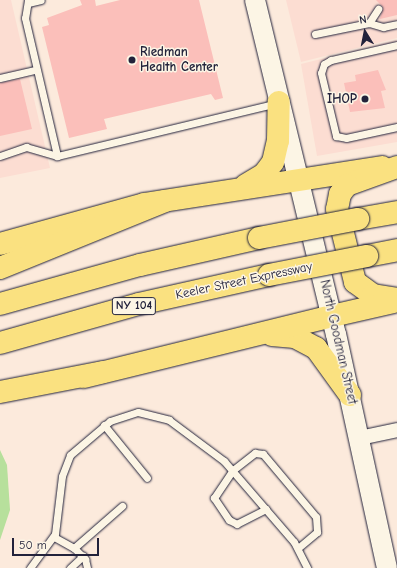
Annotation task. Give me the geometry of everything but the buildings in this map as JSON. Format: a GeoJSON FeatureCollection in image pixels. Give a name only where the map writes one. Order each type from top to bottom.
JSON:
{"type":"FeatureCollection","features":[{"type":"Feature","properties":{"kind":"main road","name":"North Goodman Street"},"geometry":{"type":"LineString","coordinates":[[255,0],[332,316],[360,438],[387,568]]}},
{"type":"Feature","properties":{"kind":"main road"},"geometry":{"type":"LineString","coordinates":[[232,190],[259,177],[271,166],[278,140],[279,102]]}},
{"type":"Feature","properties":{"kind":"main road"},"geometry":{"type":"LineString","coordinates":[[0,244],[82,219],[165,200],[298,179],[397,166]]}},
{"type":"Feature","properties":{"kind":"main road"},"geometry":{"type":"LineString","coordinates":[[397,166],[347,185],[340,194],[336,209],[355,282],[374,295],[397,300]]}},
{"type":"Feature","properties":{"kind":"main road"},"geometry":{"type":"LineString","coordinates":[[0,268],[165,200]]}},
{"type":"Feature","properties":{"kind":"main road"},"geometry":{"type":"LineString","coordinates":[[0,304],[140,265],[259,238],[397,212]]}},
{"type":"Feature","properties":{"kind":"main road","name":"Keeler Street Expressway"},"geometry":{"type":"LineString","coordinates":[[0,343],[146,303],[269,274],[397,250]]}},
{"type":"Feature","properties":{"kind":"main road"},"geometry":{"type":"LineString","coordinates":[[0,400],[103,372],[397,300]]}},
{"type":"Feature","properties":{"kind":"main road"},"geometry":{"type":"LineString","coordinates":[[253,336],[290,336],[308,342],[329,362],[350,395]]}},
{"type":"Feature","properties":{"kind":"main road"},"geometry":{"type":"LineString","coordinates":[[0,392],[103,372]]}},
{"type":"Feature","properties":{"kind":"street"},"geometry":{"type":"LineString","coordinates":[[360,438],[397,430]]}},
{"type":"Feature","properties":{"kind":"lane"},"geometry":{"type":"LineString","coordinates":[[41,0],[28,1],[25,18],[57,156]]}},
{"type":"Feature","properties":{"kind":"lane"},"geometry":{"type":"LineString","coordinates":[[369,23],[378,9]]}},
{"type":"Feature","properties":{"kind":"lane"},"geometry":{"type":"LineString","coordinates":[[315,34],[369,23],[383,27],[397,24]]}},
{"type":"Feature","properties":{"kind":"lane"},"geometry":{"type":"LineString","coordinates":[[397,45],[332,60],[324,64],[321,73],[336,136],[346,138],[397,127]]}},
{"type":"Feature","properties":{"kind":"lane"},"geometry":{"type":"LineString","coordinates":[[0,78],[36,70]]}},
{"type":"Feature","properties":{"kind":"lane"},"geometry":{"type":"LineString","coordinates":[[0,156],[26,147],[57,156],[279,102]]}},
{"type":"Feature","properties":{"kind":"lane"},"geometry":{"type":"LineString","coordinates":[[30,568],[54,537],[65,465],[78,446],[104,425],[127,413],[158,415],[200,441],[233,470],[298,548],[308,568]]}},
{"type":"Feature","properties":{"kind":"lane"},"geometry":{"type":"LineString","coordinates":[[104,425],[147,478]]}},
{"type":"Feature","properties":{"kind":"lane"},"geometry":{"type":"LineString","coordinates":[[266,509],[245,523],[229,520],[214,498],[233,470],[248,456],[264,454],[319,524],[317,532],[298,548]]}},
{"type":"Feature","properties":{"kind":"lane"},"geometry":{"type":"LineString","coordinates":[[74,548],[122,506]]}},
{"type":"Feature","properties":{"kind":"lane"},"geometry":{"type":"LineString","coordinates":[[54,537],[74,548],[83,556],[87,568]]}},
{"type":"Feature","properties":{"kind":"lane"},"geometry":{"type":"LineString","coordinates":[[70,568],[83,556]]}},
{"type":"Feature","properties":{"kind":"shaded area"},"geometry":{"type":"Polygon","coordinates":[[[0,0],[11,0],[50,168],[0,178],[0,0]]]}},
{"type":"Feature","properties":{"kind":"shaded area"},"geometry":{"type":"Polygon","coordinates":[[[286,0],[397,0],[397,38],[301,62],[286,0]]]}},
{"type":"Feature","properties":{"kind":"shaded area"},"geometry":{"type":"Polygon","coordinates":[[[397,40],[397,142],[317,156],[301,64],[397,40]]]}},
{"type":"Feature","properties":{"kind":"green space"},"geometry":{"type":"Polygon","coordinates":[[[0,450],[7,465],[10,510],[0,540],[0,450]]]}},
{"type":"Feature","properties":{"kind":"place","name":"Riedman Health Center"},"geometry":{"type":"Point","coordinates":[132,60]}},
{"type":"Feature","properties":{"kind":"place","name":"IHOP"},"geometry":{"type":"Point","coordinates":[365,99]}}]}
